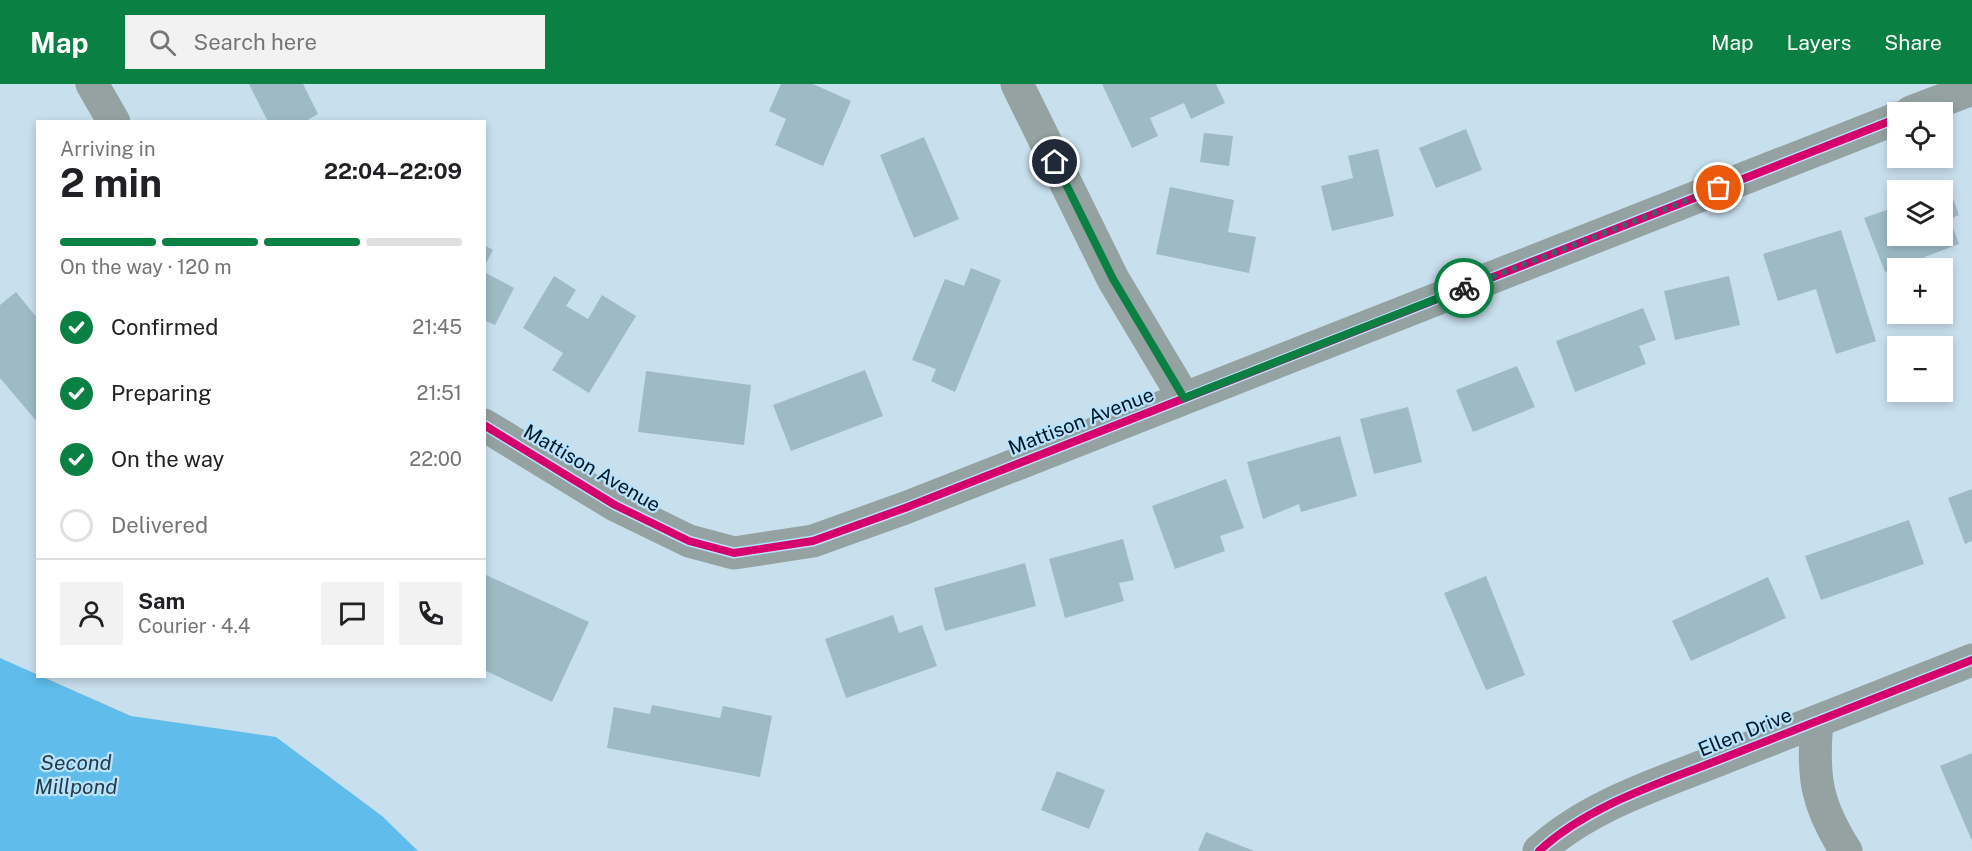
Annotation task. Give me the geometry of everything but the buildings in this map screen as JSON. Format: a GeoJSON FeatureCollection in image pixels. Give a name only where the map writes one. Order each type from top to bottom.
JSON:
{"type":"FeatureCollection","features":[{"type":"Feature","properties":{"kind":"street"},"geometry":{"type":"LineString","coordinates":[[92,84],[113,120]]}},
{"type":"Feature","properties":{"kind":"street"},"geometry":{"type":"LineString","coordinates":[[1017,84],[1113,279],[1184,398]]}},
{"type":"Feature","properties":{"kind":"street"},"geometry":{"type":"LineString","coordinates":[[1938,102],[1972,89]]}},
{"type":"Feature","properties":{"kind":"street","name":"Mattison Avenue"},"geometry":{"type":"LineString","coordinates":[[486,426],[615,505],[689,541],[735,552],[813,541],[1887,122]]}},
{"type":"Feature","properties":{"kind":"street","name":"Ellen Drive"},"geometry":{"type":"LineString","coordinates":[[1539,851],[1558,833],[1590,814],[1972,660]]}},
{"type":"Feature","properties":{"kind":"street"},"geometry":{"type":"LineString","coordinates":[[1817,721],[1813,759],[1816,784],[1833,830],[1846,851]]}},
{"type":"Feature","properties":{"kind":"water","name":"Second Millpond"},"geometry":{"type":"Polygon","coordinates":[[[0,658],[36,674],[36,678],[45,678],[131,716],[276,737],[382,816],[418,851],[0,851],[0,658]]]}},
{"type":"Feature","properties":{"kind":"cycle path"},"geometry":{"type":"LineString","coordinates":[[486,426],[615,505],[689,541],[734,553],[813,541],[905,508],[1887,122]]}},
{"type":"Feature","properties":{"kind":"cycle path"},"geometry":{"type":"LineString","coordinates":[[1539,851],[1581,820],[1628,796],[1972,660]]}},
{"type":"Feature","properties":{"kind":"way so far"},"geometry":{"type":"LineString","coordinates":[[1464,288],[1719,188]]}},
{"type":"Feature","properties":{"kind":"route"},"geometry":{"type":"LineString","coordinates":[[1055,162],[1113,279],[1184,398],[1464,288]]}}]}
